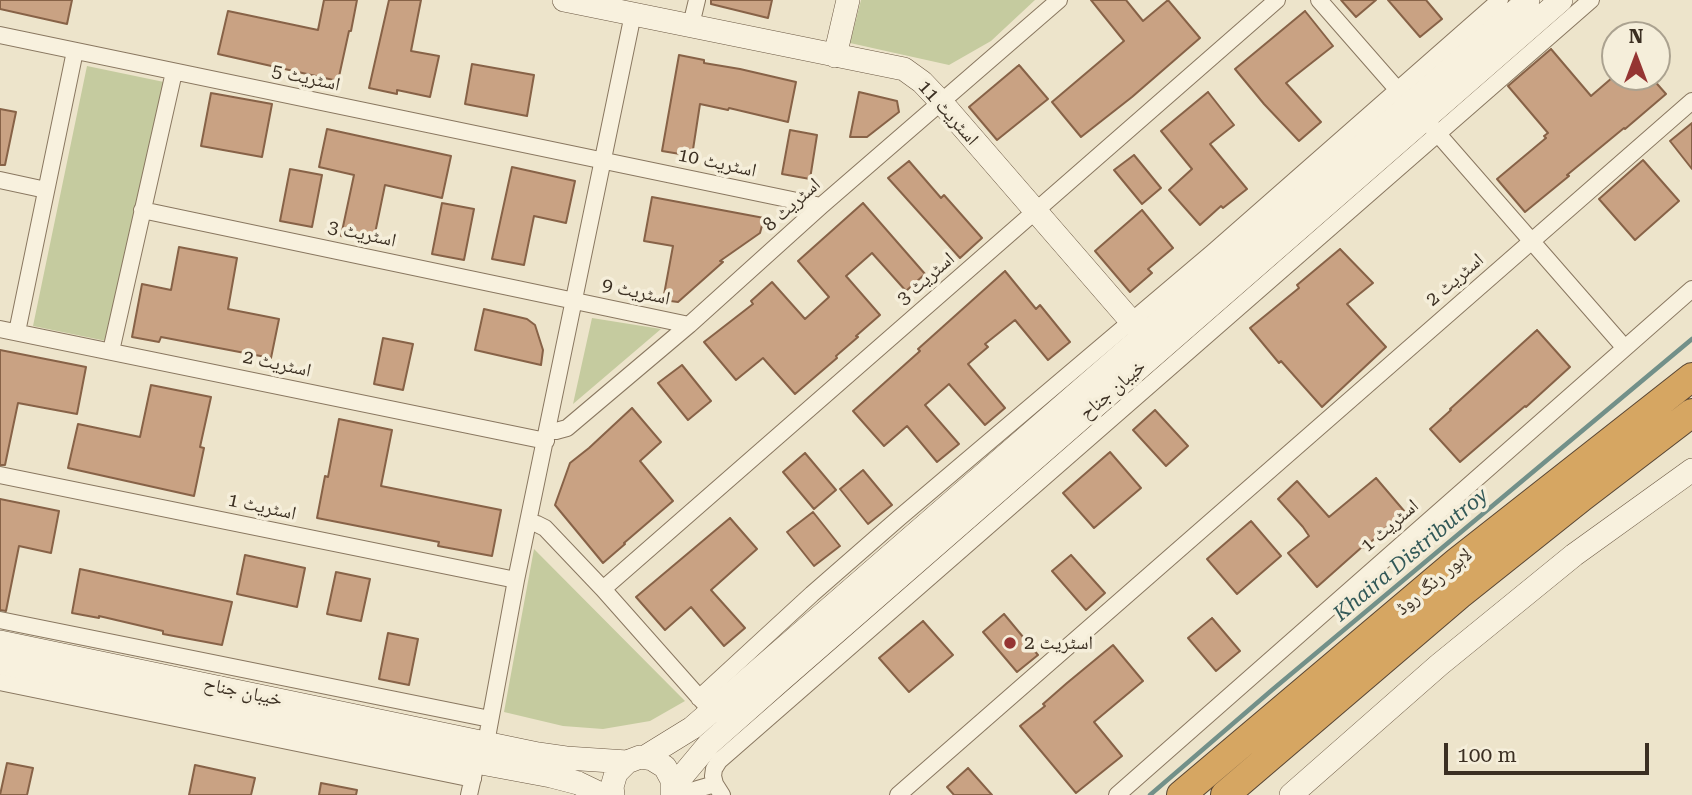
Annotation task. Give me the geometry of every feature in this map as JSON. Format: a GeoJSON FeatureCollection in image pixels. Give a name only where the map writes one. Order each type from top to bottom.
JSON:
{"type":"FeatureCollection","features":[{"type":"Feature","properties":{"kind":"highway","name":"لاہور رنگ روڈ"},"geometry":{"type":"LineString","coordinates":[[1181,795],[1458,561],[1692,376]]}},
{"type":"Feature","properties":{"kind":"highway","name":"لاہور رنگ روڈ"},"geometry":{"type":"LineString","coordinates":[[1225,795],[1460,595],[1684,420]]}},
{"type":"Feature","properties":{"kind":"main road","name":"اسٹریٹ 11"},"geometry":{"type":"LineString","coordinates":[[564,0],[904,69],[922,82],[942,103],[1137,329]]}},
{"type":"Feature","properties":{"kind":"main road"},"geometry":{"type":"LineString","coordinates":[[835,56],[848,0]]}},
{"type":"Feature","properties":{"kind":"main road","name":"خیبان جناح"},"geometry":{"type":"LineString","coordinates":[[672,791],[709,744],[1418,112],[1528,0]]}},
{"type":"Feature","properties":{"kind":"main road","name":"خیبان جناح"},"geometry":{"type":"LineString","coordinates":[[636,760],[684,734],[705,705],[1137,329],[1561,0]]}},
{"type":"Feature","properties":{"kind":"main road"},"geometry":{"type":"LineString","coordinates":[[1291,795],[1439,665],[1574,555],[1692,470]]}},
{"type":"Feature","properties":{"kind":"main road","name":"خیبان جناح"},"geometry":{"type":"LineString","coordinates":[[0,642],[478,761]]}},
{"type":"Feature","properties":{"kind":"main road","name":"خیبان جناح"},"geometry":{"type":"LineString","coordinates":[[0,663],[478,761]]}},
{"type":"Feature","properties":{"kind":"main road"},"geometry":{"type":"LineString","coordinates":[[478,761],[566,758],[659,762],[672,780],[672,791]]}},
{"type":"Feature","properties":{"kind":"main road"},"geometry":{"type":"LineString","coordinates":[[613,795],[616,773],[636,760]]}},
{"type":"Feature","properties":{"kind":"main road"},"geometry":{"type":"LineString","coordinates":[[478,761],[578,783],[603,795]]}},
{"type":"Feature","properties":{"kind":"street"},"geometry":{"type":"LineString","coordinates":[[691,25],[697,0]]}},
{"type":"Feature","properties":{"kind":"street","name":"اسٹریٹ 8"},"geometry":{"type":"LineString","coordinates":[[547,436],[567,428],[690,325],[821,206],[1059,0]]}},
{"type":"Feature","properties":{"kind":"street","name":"اسٹریٹ 3"},"geometry":{"type":"LineString","coordinates":[[603,589],[1277,0]]}},
{"type":"Feature","properties":{"kind":"street"},"geometry":{"type":"LineString","coordinates":[[1319,0],[1624,348]]}},
{"type":"Feature","properties":{"kind":"street"},"geometry":{"type":"LineString","coordinates":[[672,791],[718,790],[713,776],[719,761],[1191,351],[1418,112],[1500,0]]}},
{"type":"Feature","properties":{"kind":"street"},"geometry":{"type":"LineString","coordinates":[[1418,112],[1591,0]]}},
{"type":"Feature","properties":{"kind":"street"},"geometry":{"type":"LineString","coordinates":[[469,795],[490,719],[516,580],[634,14]]}},
{"type":"Feature","properties":{"kind":"street","name":"اسٹریٹ 5"},"geometry":{"type":"LineString","coordinates":[[0,35],[604,161]]}},
{"type":"Feature","properties":{"kind":"street"},"geometry":{"type":"LineString","coordinates":[[17,332],[75,51]]}},
{"type":"Feature","properties":{"kind":"street"},"geometry":{"type":"LineString","coordinates":[[111,351],[174,72]]}},
{"type":"Feature","properties":{"kind":"street","name":"اسٹریٹ 2"},"geometry":{"type":"LineString","coordinates":[[898,795],[1692,101]]}},
{"type":"Feature","properties":{"kind":"street","name":"اسٹریٹ 10"},"geometry":{"type":"LineString","coordinates":[[604,161],[821,206]]}},
{"type":"Feature","properties":{"kind":"street"},"geometry":{"type":"LineString","coordinates":[[0,180],[46,190]]}},
{"type":"Feature","properties":{"kind":"street","name":"اسٹریٹ 3"},"geometry":{"type":"LineString","coordinates":[[142,210],[574,300]]}},
{"type":"Feature","properties":{"kind":"street","name":"اسٹریٹ 1"},"geometry":{"type":"LineString","coordinates":[[1117,795],[1692,289]]}},
{"type":"Feature","properties":{"kind":"street","name":"اسٹریٹ 9"},"geometry":{"type":"LineString","coordinates":[[574,300],[690,325]]}},
{"type":"Feature","properties":{"kind":"street","name":"اسٹریٹ 2"},"geometry":{"type":"LineString","coordinates":[[0,329],[547,436]]}},
{"type":"Feature","properties":{"kind":"street","name":"اسٹریٹ 1"},"geometry":{"type":"LineString","coordinates":[[0,475],[516,580]]}},
{"type":"Feature","properties":{"kind":"street"},"geometry":{"type":"LineString","coordinates":[[529,522],[545,528],[603,589],[705,705]]}},
{"type":"Feature","properties":{"kind":"street"},"geometry":{"type":"LineString","coordinates":[[0,620],[490,719]]}},
{"type":"Feature","properties":{"kind":"street"},"geometry":{"type":"LineString","coordinates":[[0,682],[478,761]]}},
{"type":"Feature","properties":{"kind":"green space"},"geometry":{"type":"Polygon","coordinates":[[[861,0],[1035,0],[991,41],[949,65],[850,43],[861,0]]]}},
{"type":"Feature","properties":{"kind":"green space"},"geometry":{"type":"Polygon","coordinates":[[[87,66],[164,82],[111,342],[33,326],[87,66]]]}},
{"type":"Feature","properties":{"kind":"green space"},"geometry":{"type":"Polygon","coordinates":[[[592,318],[661,329],[573,404],[592,318]]]}},
{"type":"Feature","properties":{"kind":"green space"},"geometry":{"type":"Polygon","coordinates":[[[534,549],[685,701],[650,721],[603,729],[563,726],[504,712],[534,549]]]}},
{"type":"Feature","properties":{"kind":"building"},"geometry":{"type":"Polygon","coordinates":[[[0,0],[72,0],[67,24],[0,9],[0,0]]]}},
{"type":"Feature","properties":{"kind":"building"},"geometry":{"type":"Polygon","coordinates":[[[324,0],[357,0],[338,81],[218,54],[228,11],[318,30],[324,0]]]}},
{"type":"Feature","properties":{"kind":"building"},"geometry":{"type":"Polygon","coordinates":[[[389,0],[421,0],[411,51],[439,56],[430,97],[397,90],[397,94],[369,88],[389,0]]]}},
{"type":"Feature","properties":{"kind":"building"},"geometry":{"type":"Polygon","coordinates":[[[711,0],[772,0],[768,18],[711,4],[711,0]]]}},
{"type":"Feature","properties":{"kind":"building"},"geometry":{"type":"Polygon","coordinates":[[[1091,0],[1126,0],[1143,21],[1168,0],[1200,38],[1081,137],[1052,102],[1124,41],[1091,0]]]}},
{"type":"Feature","properties":{"kind":"building"},"geometry":{"type":"Polygon","coordinates":[[[1341,0],[1376,0],[1356,17],[1341,0]]]}},
{"type":"Feature","properties":{"kind":"building"},"geometry":{"type":"Polygon","coordinates":[[[1388,0],[1426,0],[1442,19],[1420,37],[1388,0]]]}},
{"type":"Feature","properties":{"kind":"building"},"geometry":{"type":"Polygon","coordinates":[[[1305,11],[1333,46],[1286,83],[1321,122],[1299,141],[1235,69],[1305,11]]]}},
{"type":"Feature","properties":{"kind":"building"},"geometry":{"type":"Polygon","coordinates":[[[1551,49],[1591,96],[1601,87],[1601,91],[1663,91],[1666,94],[1525,212],[1497,179],[1546,138],[1544,136],[1548,133],[1508,86],[1551,49]]]}},
{"type":"Feature","properties":{"kind":"building"},"geometry":{"type":"Polygon","coordinates":[[[679,55],[704,60],[704,63],[796,82],[788,122],[700,104],[692,156],[662,151],[679,55]]]}},
{"type":"Feature","properties":{"kind":"building"},"geometry":{"type":"Polygon","coordinates":[[[472,64],[534,75],[527,116],[465,104],[472,64]]]}},
{"type":"Feature","properties":{"kind":"building"},"geometry":{"type":"Polygon","coordinates":[[[1019,65],[1048,99],[997,140],[969,107],[1019,65]]]}},
{"type":"Feature","properties":{"kind":"building"},"geometry":{"type":"Polygon","coordinates":[[[859,92],[897,101],[899,112],[867,137],[850,137],[859,92]]]}},
{"type":"Feature","properties":{"kind":"building"},"geometry":{"type":"Polygon","coordinates":[[[1208,92],[1234,125],[1210,144],[1247,189],[1223,208],[1221,206],[1200,225],[1169,190],[1192,169],[1161,131],[1208,92]]]}},
{"type":"Feature","properties":{"kind":"building"},"geometry":{"type":"Polygon","coordinates":[[[211,93],[272,104],[262,157],[201,146],[211,93]]]}},
{"type":"Feature","properties":{"kind":"building"},"geometry":{"type":"Polygon","coordinates":[[[0,109],[16,112],[5,165],[0,165],[0,109]]]}},
{"type":"Feature","properties":{"kind":"building"},"geometry":{"type":"Polygon","coordinates":[[[1692,123],[1692,169],[1670,141],[1692,123]]]}},
{"type":"Feature","properties":{"kind":"building"},"geometry":{"type":"Polygon","coordinates":[[[327,129],[451,156],[442,198],[385,185],[373,243],[341,236],[354,175],[319,167],[327,129]]]}},
{"type":"Feature","properties":{"kind":"building"},"geometry":{"type":"Polygon","coordinates":[[[790,130],[817,135],[810,179],[782,174],[790,130]]]}},
{"type":"Feature","properties":{"kind":"building"},"geometry":{"type":"Polygon","coordinates":[[[1134,155],[1161,188],[1142,204],[1114,170],[1134,155]]]}},
{"type":"Feature","properties":{"kind":"building"},"geometry":{"type":"Polygon","coordinates":[[[1643,160],[1679,201],[1635,240],[1599,199],[1643,160]]]}},
{"type":"Feature","properties":{"kind":"building"},"geometry":{"type":"Polygon","coordinates":[[[909,161],[941,198],[944,195],[982,238],[960,258],[888,178],[909,161]]]}},
{"type":"Feature","properties":{"kind":"building"},"geometry":{"type":"Polygon","coordinates":[[[512,167],[575,181],[566,223],[534,216],[524,265],[492,259],[512,167]]]}},
{"type":"Feature","properties":{"kind":"building"},"geometry":{"type":"Polygon","coordinates":[[[290,169],[322,175],[312,227],[280,221],[290,169]]]}},
{"type":"Feature","properties":{"kind":"building"},"geometry":{"type":"Polygon","coordinates":[[[652,197],[764,218],[760,233],[720,261],[723,262],[678,302],[663,300],[673,246],[644,241],[652,197]]]}},
{"type":"Feature","properties":{"kind":"building"},"geometry":{"type":"Polygon","coordinates":[[[442,203],[474,209],[464,260],[432,254],[442,203]]]}},
{"type":"Feature","properties":{"kind":"building"},"geometry":{"type":"Polygon","coordinates":[[[863,203],[925,274],[906,291],[872,253],[846,276],[880,315],[836,356],[837,358],[795,394],[763,358],[736,380],[704,342],[753,304],[751,301],[772,282],[805,319],[829,297],[798,261],[863,203]]]}},
{"type":"Feature","properties":{"kind":"building"},"geometry":{"type":"Polygon","coordinates":[[[1142,210],[1173,248],[1148,269],[1152,273],[1130,292],[1095,251],[1142,210]]]}},
{"type":"Feature","properties":{"kind":"building"},"geometry":{"type":"Polygon","coordinates":[[[179,247],[237,258],[228,309],[279,319],[271,358],[161,337],[159,342],[132,337],[142,284],[171,290],[179,247]]]}},
{"type":"Feature","properties":{"kind":"building"},"geometry":{"type":"Polygon","coordinates":[[[1340,249],[1373,283],[1347,304],[1386,347],[1322,407],[1281,361],[1279,363],[1250,328],[1299,288],[1297,285],[1340,249]]]}},
{"type":"Feature","properties":{"kind":"building"},"geometry":{"type":"Polygon","coordinates":[[[1005,271],[1036,309],[1040,305],[1070,342],[1048,360],[1015,320],[985,344],[988,347],[968,364],[1005,408],[985,425],[949,384],[925,405],[959,444],[937,462],[907,426],[884,446],[853,411],[1005,271]]]}},
{"type":"Feature","properties":{"kind":"building"},"geometry":{"type":"Polygon","coordinates":[[[484,309],[527,319],[535,325],[543,350],[541,365],[475,350],[484,309]]]}},
{"type":"Feature","properties":{"kind":"building"},"geometry":{"type":"Polygon","coordinates":[[[1537,330],[1570,367],[1460,462],[1430,429],[1537,330]]]}},
{"type":"Feature","properties":{"kind":"building"},"geometry":{"type":"Polygon","coordinates":[[[383,338],[413,344],[403,390],[374,384],[383,338]]]}},
{"type":"Feature","properties":{"kind":"building"},"geometry":{"type":"Polygon","coordinates":[[[0,350],[86,367],[77,414],[18,403],[5,465],[0,465],[0,350]]]}},
{"type":"Feature","properties":{"kind":"building"},"geometry":{"type":"Polygon","coordinates":[[[682,365],[711,401],[688,420],[658,383],[682,365]]]}},
{"type":"Feature","properties":{"kind":"building"},"geometry":{"type":"Polygon","coordinates":[[[151,385],[211,397],[200,447],[204,448],[194,496],[68,468],[78,424],[140,437],[151,385]]]}},
{"type":"Feature","properties":{"kind":"building"},"geometry":{"type":"Polygon","coordinates":[[[632,408],[661,442],[640,461],[673,501],[603,563],[555,505],[570,463],[632,408]]]}},
{"type":"Feature","properties":{"kind":"building"},"geometry":{"type":"Polygon","coordinates":[[[1155,410],[1188,446],[1166,466],[1133,430],[1155,410]]]}},
{"type":"Feature","properties":{"kind":"building"},"geometry":{"type":"Polygon","coordinates":[[[339,419],[392,430],[381,486],[501,510],[492,556],[438,546],[439,542],[317,518],[339,419]]]}},
{"type":"Feature","properties":{"kind":"building"},"geometry":{"type":"Polygon","coordinates":[[[1110,452],[1141,488],[1094,528],[1063,493],[1110,452]]]}},
{"type":"Feature","properties":{"kind":"building"},"geometry":{"type":"Polygon","coordinates":[[[805,453],[836,490],[814,509],[783,472],[805,453]]]}},
{"type":"Feature","properties":{"kind":"building"},"geometry":{"type":"Polygon","coordinates":[[[863,470],[892,505],[868,524],[840,489],[863,470]]]}},
{"type":"Feature","properties":{"kind":"building"},"geometry":{"type":"Polygon","coordinates":[[[1376,478],[1405,512],[1317,587],[1288,553],[1309,536],[1278,499],[1297,481],[1329,517],[1376,478]]]}},
{"type":"Feature","properties":{"kind":"building"},"geometry":{"type":"Polygon","coordinates":[[[0,499],[59,511],[51,553],[19,546],[6,611],[0,610],[0,499]]]}},
{"type":"Feature","properties":{"kind":"building"},"geometry":{"type":"Polygon","coordinates":[[[813,512],[840,546],[814,566],[787,532],[813,512]]]}},
{"type":"Feature","properties":{"kind":"building"},"geometry":{"type":"Polygon","coordinates":[[[730,518],[757,549],[711,590],[745,628],[724,646],[691,607],[665,630],[636,597],[730,518]]]}},
{"type":"Feature","properties":{"kind":"building"},"geometry":{"type":"Polygon","coordinates":[[[1251,521],[1281,556],[1237,594],[1207,559],[1251,521]]]}},
{"type":"Feature","properties":{"kind":"building"},"geometry":{"type":"Polygon","coordinates":[[[245,555],[305,568],[297,607],[237,594],[245,555]]]}},
{"type":"Feature","properties":{"kind":"building","name":"اسٹریٹ 2"},"geometry":{"type":"Polygon","coordinates":[[[1071,555],[1105,593],[1086,610],[1052,571],[1071,555]]]}},
{"type":"Feature","properties":{"kind":"building"},"geometry":{"type":"Polygon","coordinates":[[[80,569],[232,602],[222,645],[163,634],[163,631],[99,616],[72,613],[80,569]]]}},
{"type":"Feature","properties":{"kind":"building"},"geometry":{"type":"Polygon","coordinates":[[[336,572],[370,579],[361,621],[327,614],[336,572]]]}},
{"type":"Feature","properties":{"kind":"building","name":"اسٹریٹ 2"},"geometry":{"type":"Polygon","coordinates":[[[1004,614],[1038,655],[1017,672],[983,632],[1004,614]]]}},
{"type":"Feature","properties":{"kind":"building"},"geometry":{"type":"Polygon","coordinates":[[[1212,618],[1240,651],[1216,671],[1188,638],[1212,618]]]}},
{"type":"Feature","properties":{"kind":"building"},"geometry":{"type":"Polygon","coordinates":[[[923,621],[953,655],[909,692],[879,658],[923,621]]]}},
{"type":"Feature","properties":{"kind":"building"},"geometry":{"type":"Polygon","coordinates":[[[388,633],[418,639],[409,685],[379,679],[388,633]]]}},
{"type":"Feature","properties":{"kind":"building"},"geometry":{"type":"Polygon","coordinates":[[[1113,645],[1143,681],[1094,722],[1122,756],[1076,793],[1020,726],[1113,645]]]}},
{"type":"Feature","properties":{"kind":"building"},"geometry":{"type":"Polygon","coordinates":[[[7,763],[33,768],[27,795],[0,795],[7,763]]]}},
{"type":"Feature","properties":{"kind":"building"},"geometry":{"type":"Polygon","coordinates":[[[195,765],[255,778],[251,795],[189,795],[195,765]]]}},
{"type":"Feature","properties":{"kind":"building"},"geometry":{"type":"Polygon","coordinates":[[[968,768],[992,795],[954,795],[947,787],[968,768]]]}},
{"type":"Feature","properties":{"kind":"building"},"geometry":{"type":"Polygon","coordinates":[[[321,783],[357,790],[356,795],[319,795],[321,783]]]}},
{"type":"Feature","properties":{"kind":"waterway","name":"Khaira Distributroy"},"geometry":{"type":"LineString","coordinates":[[1150,795],[1692,339]]}},
{"type":"Feature","properties":{"kind":"place","name":"اسٹریٹ 2"},"geometry":{"type":"Point","coordinates":[1010,643]}}]}
